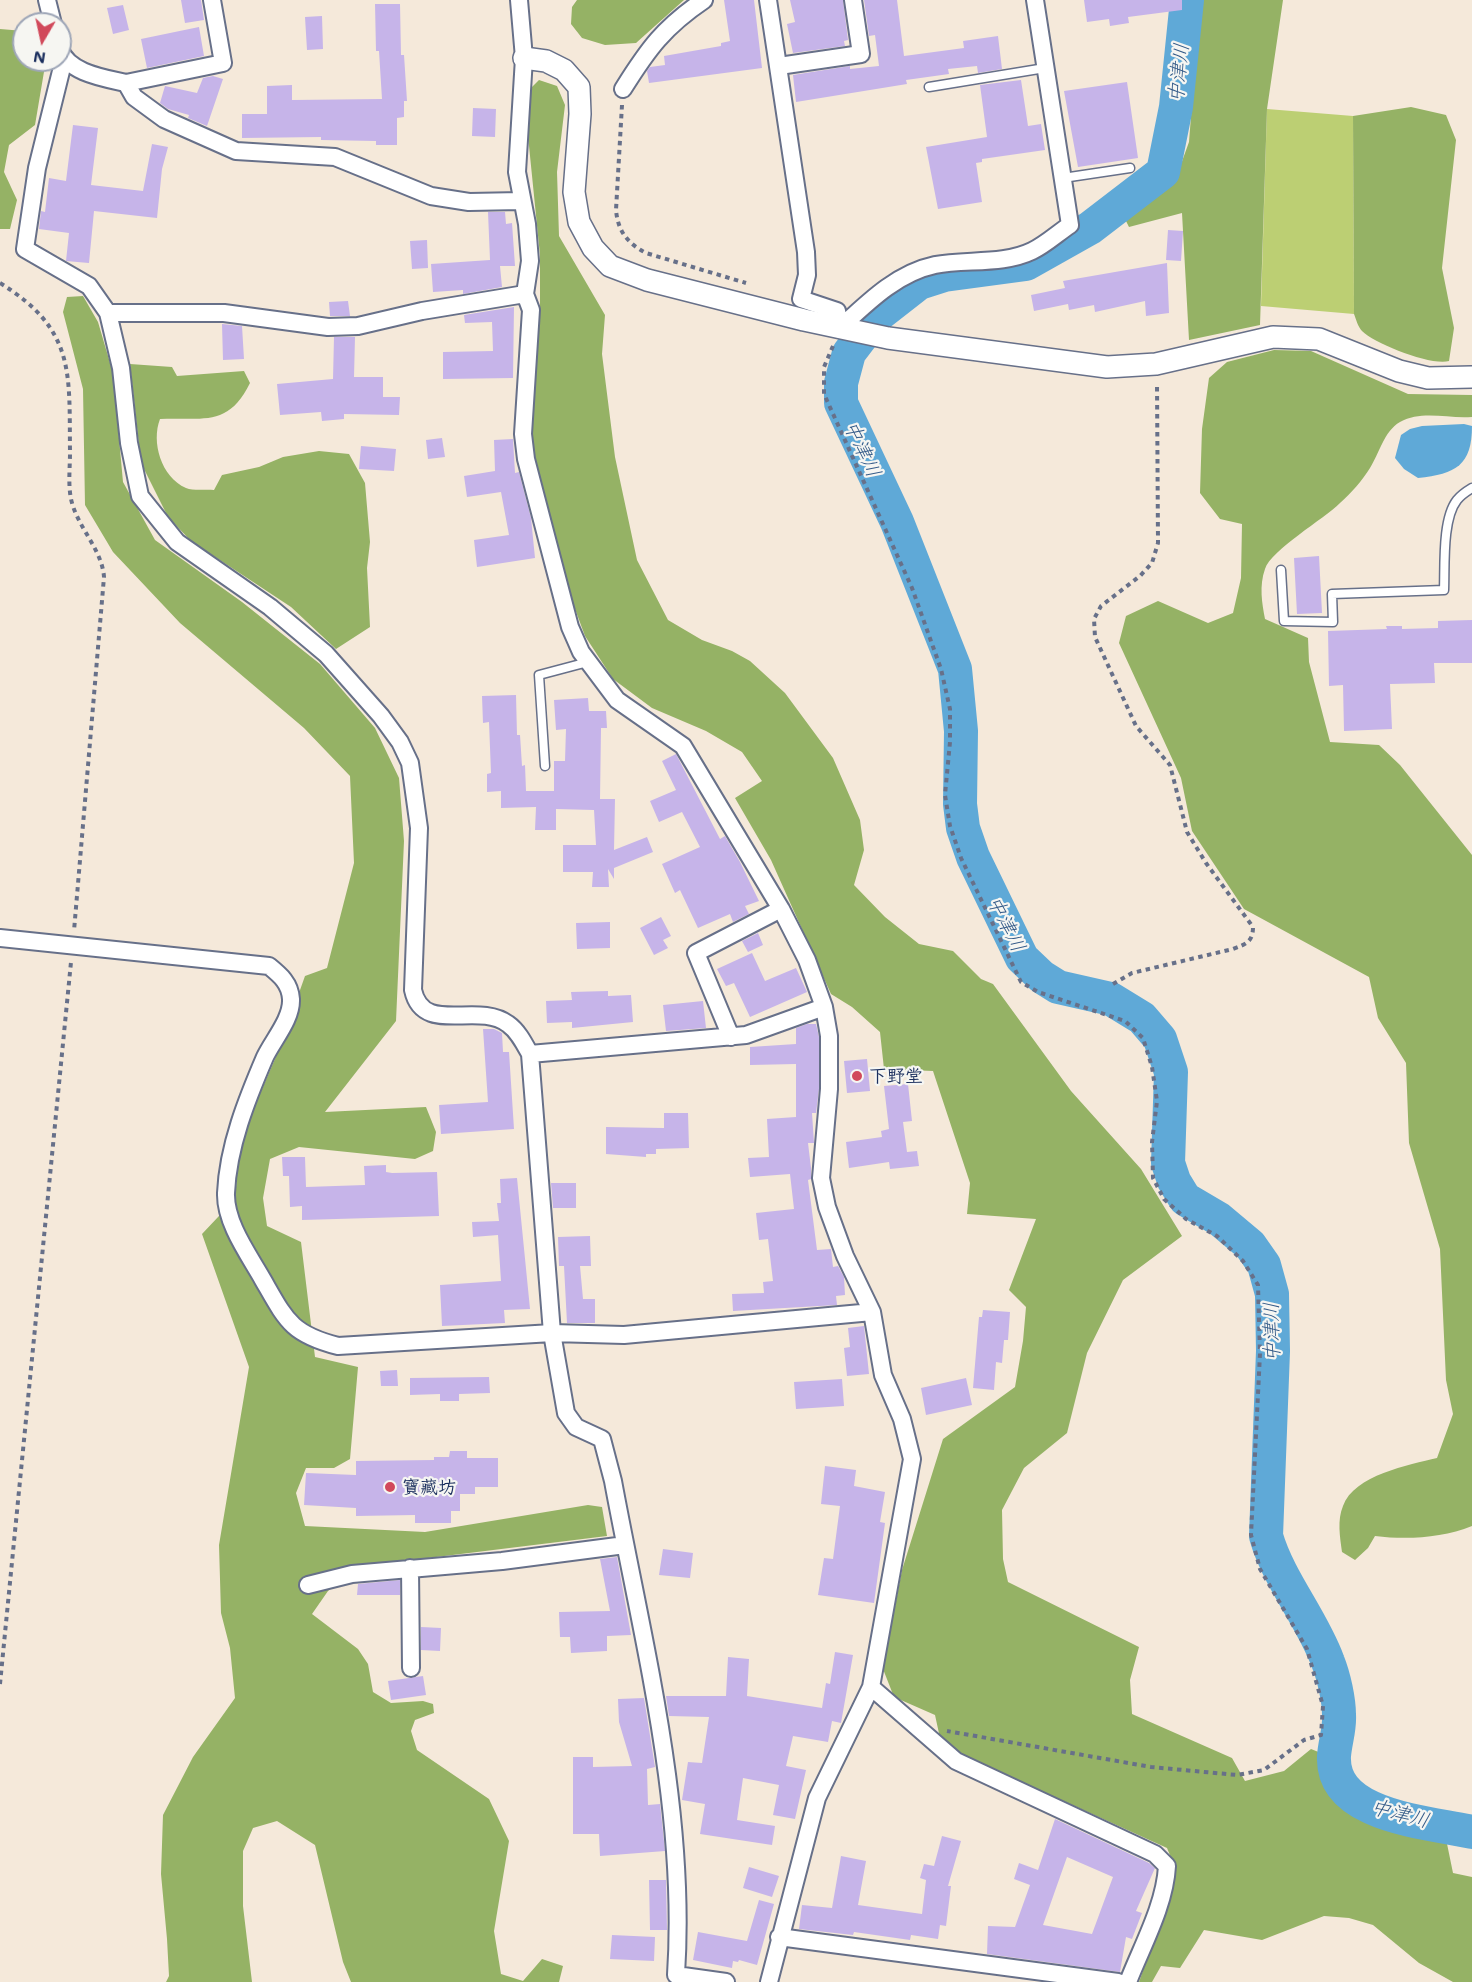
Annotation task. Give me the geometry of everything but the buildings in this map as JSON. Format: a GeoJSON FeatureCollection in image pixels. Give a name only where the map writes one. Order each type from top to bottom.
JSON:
{"type":"FeatureCollection","features":[{"type":"Feature","properties":{"kind":"street"},"geometry":{"type":"LineString","coordinates":[[72,63],[78,68],[126,83],[223,63],[212,0]]}},
{"type":"Feature","properties":{"kind":"street"},"geometry":{"type":"LineString","coordinates":[[519,0],[524,58],[518,172],[521,201],[527,224],[530,261],[525,294],[531,310],[523,434],[526,459],[570,627],[588,662],[617,700],[683,746],[781,909],[807,960],[824,1007],[830,1067],[821,1178],[827,1207],[844,1256],[872,1312],[883,1375],[902,1419],[912,1459],[871,1688],[817,1798],[769,1982]]}},
{"type":"Feature","properties":{"kind":"street"},"geometry":{"type":"LineString","coordinates":[[622,89],[651,44],[678,18],[704,0]]}},
{"type":"Feature","properties":{"kind":"street"},"geometry":{"type":"LineString","coordinates":[[768,0],[806,252],[807,275],[801,298],[837,311],[845,329]]}},
{"type":"Feature","properties":{"kind":"street"},"geometry":{"type":"LineString","coordinates":[[779,66],[861,54],[853,0]]}},
{"type":"Feature","properties":{"kind":"street"},"geometry":{"type":"LineString","coordinates":[[845,329],[878,293],[909,274],[934,265],[1013,256],[1032,251],[1070,225],[1035,0]]}},
{"type":"Feature","properties":{"kind":"street"},"geometry":{"type":"LineString","coordinates":[[524,58],[546,61],[564,70],[579,87],[580,114],[574,192],[579,222],[593,248],[610,266],[647,280],[888,338],[1107,367],[1156,364],[1273,337],[1319,339],[1399,371],[1428,378],[1472,377]]}},
{"type":"Feature","properties":{"kind":"street"},"geometry":{"type":"LineString","coordinates":[[58,72],[36,168],[25,249],[89,286],[108,313],[121,368],[129,443],[140,496],[177,542],[270,607],[326,654],[381,716],[400,742],[410,763],[419,828],[413,990],[416,1003],[425,1011],[437,1015],[479,1014],[497,1018],[516,1030],[530,1054],[552,1333],[566,1413],[576,1427],[602,1439],[625,1545],[662,1744],[676,1842],[679,1893],[676,1975],[726,1982]]}},
{"type":"Feature","properties":{"kind":"street"},"geometry":{"type":"LineString","coordinates":[[126,83],[134,97],[164,118],[236,151],[335,157],[431,196],[470,202],[521,201]]}},
{"type":"Feature","properties":{"kind":"street"},"geometry":{"type":"LineString","coordinates":[[108,313],[224,313],[328,327],[358,326],[422,311],[525,294]]}},
{"type":"Feature","properties":{"kind":"street"},"geometry":{"type":"LineString","coordinates":[[731,1036],[696,953],[781,909]]}},
{"type":"Feature","properties":{"kind":"street"},"geometry":{"type":"LineString","coordinates":[[0,938],[269,966],[285,979],[291,1000],[285,1022],[266,1055],[241,1118],[235,1138],[226,1194],[230,1214],[242,1241],[282,1314],[296,1329],[312,1340],[338,1346],[552,1333],[624,1335],[872,1312]]}},
{"type":"Feature","properties":{"kind":"street"},"geometry":{"type":"LineString","coordinates":[[530,1054],[746,1035],[824,1007]]}},
{"type":"Feature","properties":{"kind":"street"},"geometry":{"type":"LineString","coordinates":[[308,1585],[352,1574],[502,1561],[625,1545]]}},
{"type":"Feature","properties":{"kind":"street"},"geometry":{"type":"LineString","coordinates":[[410,1568],[411,1668]]}},
{"type":"Feature","properties":{"kind":"street"},"geometry":{"type":"LineString","coordinates":[[871,1688],[956,1761],[1155,1854],[1167,1866],[1166,1881],[1161,1897],[1128,1982]]}},
{"type":"Feature","properties":{"kind":"street"},"geometry":{"type":"LineString","coordinates":[[779,1937],[1118,1982]]}},
{"type":"Feature","properties":{"kind":"lane"},"geometry":{"type":"LineString","coordinates":[[929,87],[1045,68]]}},
{"type":"Feature","properties":{"kind":"lane"},"geometry":{"type":"LineString","coordinates":[[1063,178],[1130,168]]}},
{"type":"Feature","properties":{"kind":"lane"},"geometry":{"type":"LineString","coordinates":[[1281,570],[1284,621],[1332,622],[1332,594],[1444,591],[1446,545],[1451,510],[1458,498],[1472,488]]}},
{"type":"Feature","properties":{"kind":"lane"},"geometry":{"type":"LineString","coordinates":[[545,766],[539,675],[588,662]]}},
{"type":"Feature","properties":{"kind":"path"},"geometry":{"type":"LineString","coordinates":[[622,89],[616,210],[618,225],[631,245],[646,253],[757,286]]}},
{"type":"Feature","properties":{"kind":"path"},"geometry":{"type":"LineString","coordinates":[[0,283],[47,321],[63,348],[69,383],[70,497],[77,519],[103,563],[104,578],[72,946],[0,1684]]}},
{"type":"Feature","properties":{"kind":"path"},"geometry":{"type":"LineString","coordinates":[[845,329],[824,367],[824,394],[912,588],[941,669],[950,709],[950,742],[945,795],[950,826],[961,858],[1021,982],[1046,995],[1125,1021],[1143,1038],[1152,1067],[1157,1101],[1152,1142],[1153,1178],[1164,1199],[1186,1219],[1217,1236],[1244,1261],[1258,1285],[1260,1354],[1251,1535],[1260,1569],[1306,1649],[1323,1706],[1321,1735],[1304,1740],[1264,1770],[1238,1775],[1151,1767],[943,1730]]}},
{"type":"Feature","properties":{"kind":"path"},"geometry":{"type":"LineString","coordinates":[[1113,984],[1132,973],[1233,949],[1249,943],[1253,936],[1253,927],[1206,863],[1188,832],[1170,765],[1136,726],[1095,637],[1094,619],[1101,606],[1140,576],[1152,563],[1158,543],[1156,364]]}},
{"type":"Feature","properties":{"kind":"green space"},"geometry":{"type":"Polygon","coordinates":[[[577,0],[684,0],[636,43],[605,45],[582,38],[571,24],[572,7],[577,0]]]}},
{"type":"Feature","properties":{"kind":"green space"},"geometry":{"type":"Polygon","coordinates":[[[1200,0],[1283,0],[1267,109],[1260,325],[1189,340],[1182,213],[1129,227],[1123,215],[1176,178],[1189,142],[1200,0]]]}},
{"type":"Feature","properties":{"kind":"green space"},"geometry":{"type":"Polygon","coordinates":[[[0,29],[12,30],[12,72],[44,72],[35,125],[9,145],[4,172],[17,200],[10,229],[0,229],[0,29]]]}},
{"type":"Feature","properties":{"kind":"green space"},"geometry":{"type":"Polygon","coordinates":[[[539,80],[557,86],[565,105],[557,172],[559,236],[605,315],[602,354],[615,457],[637,560],[668,620],[702,640],[732,651],[750,661],[785,693],[833,758],[860,820],[864,850],[854,885],[885,917],[919,944],[953,951],[981,979],[993,984],[1071,1091],[1141,1169],[1182,1236],[1123,1280],[1087,1353],[1067,1433],[1024,1468],[1002,1510],[1003,1559],[1008,1582],[1139,1647],[1130,1680],[1132,1714],[1232,1758],[1245,1781],[1284,1771],[1311,1749],[1321,1753],[1332,1782],[1350,1808],[1445,1834],[1453,1873],[1472,1877],[1472,1982],[1453,1982],[1419,1963],[1373,1925],[1349,1918],[1324,1916],[1262,1940],[1204,1930],[1180,1968],[1161,1966],[1152,1982],[1139,1982],[1169,1897],[1174,1865],[1167,1848],[958,1753],[940,1738],[935,1715],[894,1697],[883,1669],[902,1570],[943,1439],[1015,1387],[1026,1307],[1009,1290],[1036,1219],[967,1214],[970,1183],[933,1071],[884,1069],[880,1032],[852,1007],[831,994],[771,860],[735,798],[762,781],[742,752],[706,731],[652,708],[613,679],[585,636],[548,523],[533,447],[533,395],[540,314],[540,255],[528,136],[531,88],[539,80]]]}},
{"type":"Feature","properties":{"kind":"green space"},"geometry":{"type":"Polygon","coordinates":[[[1411,107],[1446,115],[1456,140],[1442,268],[1454,328],[1449,361],[1441,362],[1417,357],[1379,342],[1362,331],[1354,314],[1353,116],[1411,107]]]}},
{"type":"Feature","properties":{"kind":"green space"},"geometry":{"type":"Polygon","coordinates":[[[1267,109],[1353,116],[1354,314],[1261,306],[1267,109]]]}},
{"type":"Feature","properties":{"kind":"green space"},"geometry":{"type":"Polygon","coordinates":[[[83,296],[98,322],[113,373],[123,482],[155,540],[242,602],[320,664],[375,728],[399,778],[404,841],[396,1021],[325,1112],[426,1107],[436,1132],[433,1151],[415,1159],[299,1147],[270,1159],[263,1198],[267,1226],[301,1242],[315,1357],[358,1367],[350,1459],[334,1468],[306,1468],[296,1493],[305,1526],[425,1532],[588,1505],[602,1507],[607,1536],[355,1567],[328,1591],[312,1614],[358,1649],[368,1664],[373,1692],[391,1703],[423,1701],[433,1704],[434,1713],[415,1720],[411,1731],[417,1750],[489,1799],[509,1841],[494,1931],[501,1974],[523,1981],[542,1959],[563,1966],[559,1982],[351,1982],[343,1962],[315,1845],[277,1821],[253,1828],[243,1851],[243,1906],[252,1982],[166,1982],[169,1976],[161,1874],[163,1815],[193,1757],[235,1698],[230,1648],[221,1613],[219,1545],[249,1367],[202,1234],[235,1199],[240,1140],[278,1052],[305,976],[327,968],[354,863],[350,776],[304,728],[180,623],[113,552],[85,505],[83,389],[63,312],[67,297],[83,296]]]}},
{"type":"Feature","properties":{"kind":"green space"},"geometry":{"type":"Polygon","coordinates":[[[1274,350],[1311,351],[1408,394],[1472,395],[1472,417],[1417,416],[1394,426],[1370,468],[1356,487],[1332,510],[1269,561],[1262,582],[1265,619],[1308,638],[1309,662],[1330,742],[1379,745],[1400,765],[1472,855],[1472,1526],[1424,1537],[1375,1536],[1368,1548],[1355,1560],[1342,1552],[1340,1535],[1341,1511],[1349,1495],[1358,1486],[1384,1473],[1437,1458],[1453,1414],[1446,1380],[1440,1249],[1409,1143],[1406,1063],[1378,1018],[1369,977],[1244,909],[1192,831],[1181,778],[1119,643],[1126,616],[1158,601],[1208,623],[1233,613],[1241,578],[1242,524],[1220,519],[1200,493],[1202,429],[1209,378],[1227,362],[1274,350]]]}},
{"type":"Feature","properties":{"kind":"green space"},"geometry":{"type":"Polygon","coordinates":[[[130,364],[172,367],[177,376],[244,371],[250,383],[242,397],[223,414],[201,419],[160,419],[157,438],[160,458],[170,476],[186,488],[214,490],[222,475],[259,467],[283,457],[319,451],[349,454],[365,483],[370,542],[367,568],[370,627],[336,649],[291,607],[191,541],[168,517],[141,463],[130,364]]]}},
{"type":"Feature","properties":{"kind":"water"},"geometry":{"type":"Polygon","coordinates":[[[1464,424],[1472,426],[1469,450],[1465,459],[1452,470],[1418,478],[1404,469],[1395,458],[1401,435],[1410,429],[1422,426],[1464,424]]]}},
{"type":"Feature","properties":{"kind":"waterway","name":"中津川"},"geometry":{"type":"LineString","coordinates":[[1187,0],[1176,107],[1163,172],[1090,228],[1026,264],[944,275],[919,283],[878,315],[849,353],[841,383],[841,403],[897,522],[955,669],[961,731],[960,804],[963,828],[973,857],[1022,958],[1042,977],[1058,987],[1111,999],[1142,1018],[1160,1039],[1171,1072],[1168,1163],[1174,1181],[1185,1199],[1219,1219],[1250,1245],[1264,1265],[1272,1294],[1273,1351],[1266,1536],[1279,1568],[1321,1646],[1332,1674],[1339,1709],[1334,1756],[1337,1776],[1348,1792],[1365,1804],[1385,1813],[1408,1820],[1472,1832]]}},
{"type":"Feature","properties":{"kind":"place","name":"下野堂"},"geometry":{"type":"Point","coordinates":[857,1076]}},
{"type":"Feature","properties":{"kind":"place","name":"寶藏坊"},"geometry":{"type":"Point","coordinates":[390,1487]}}]}
